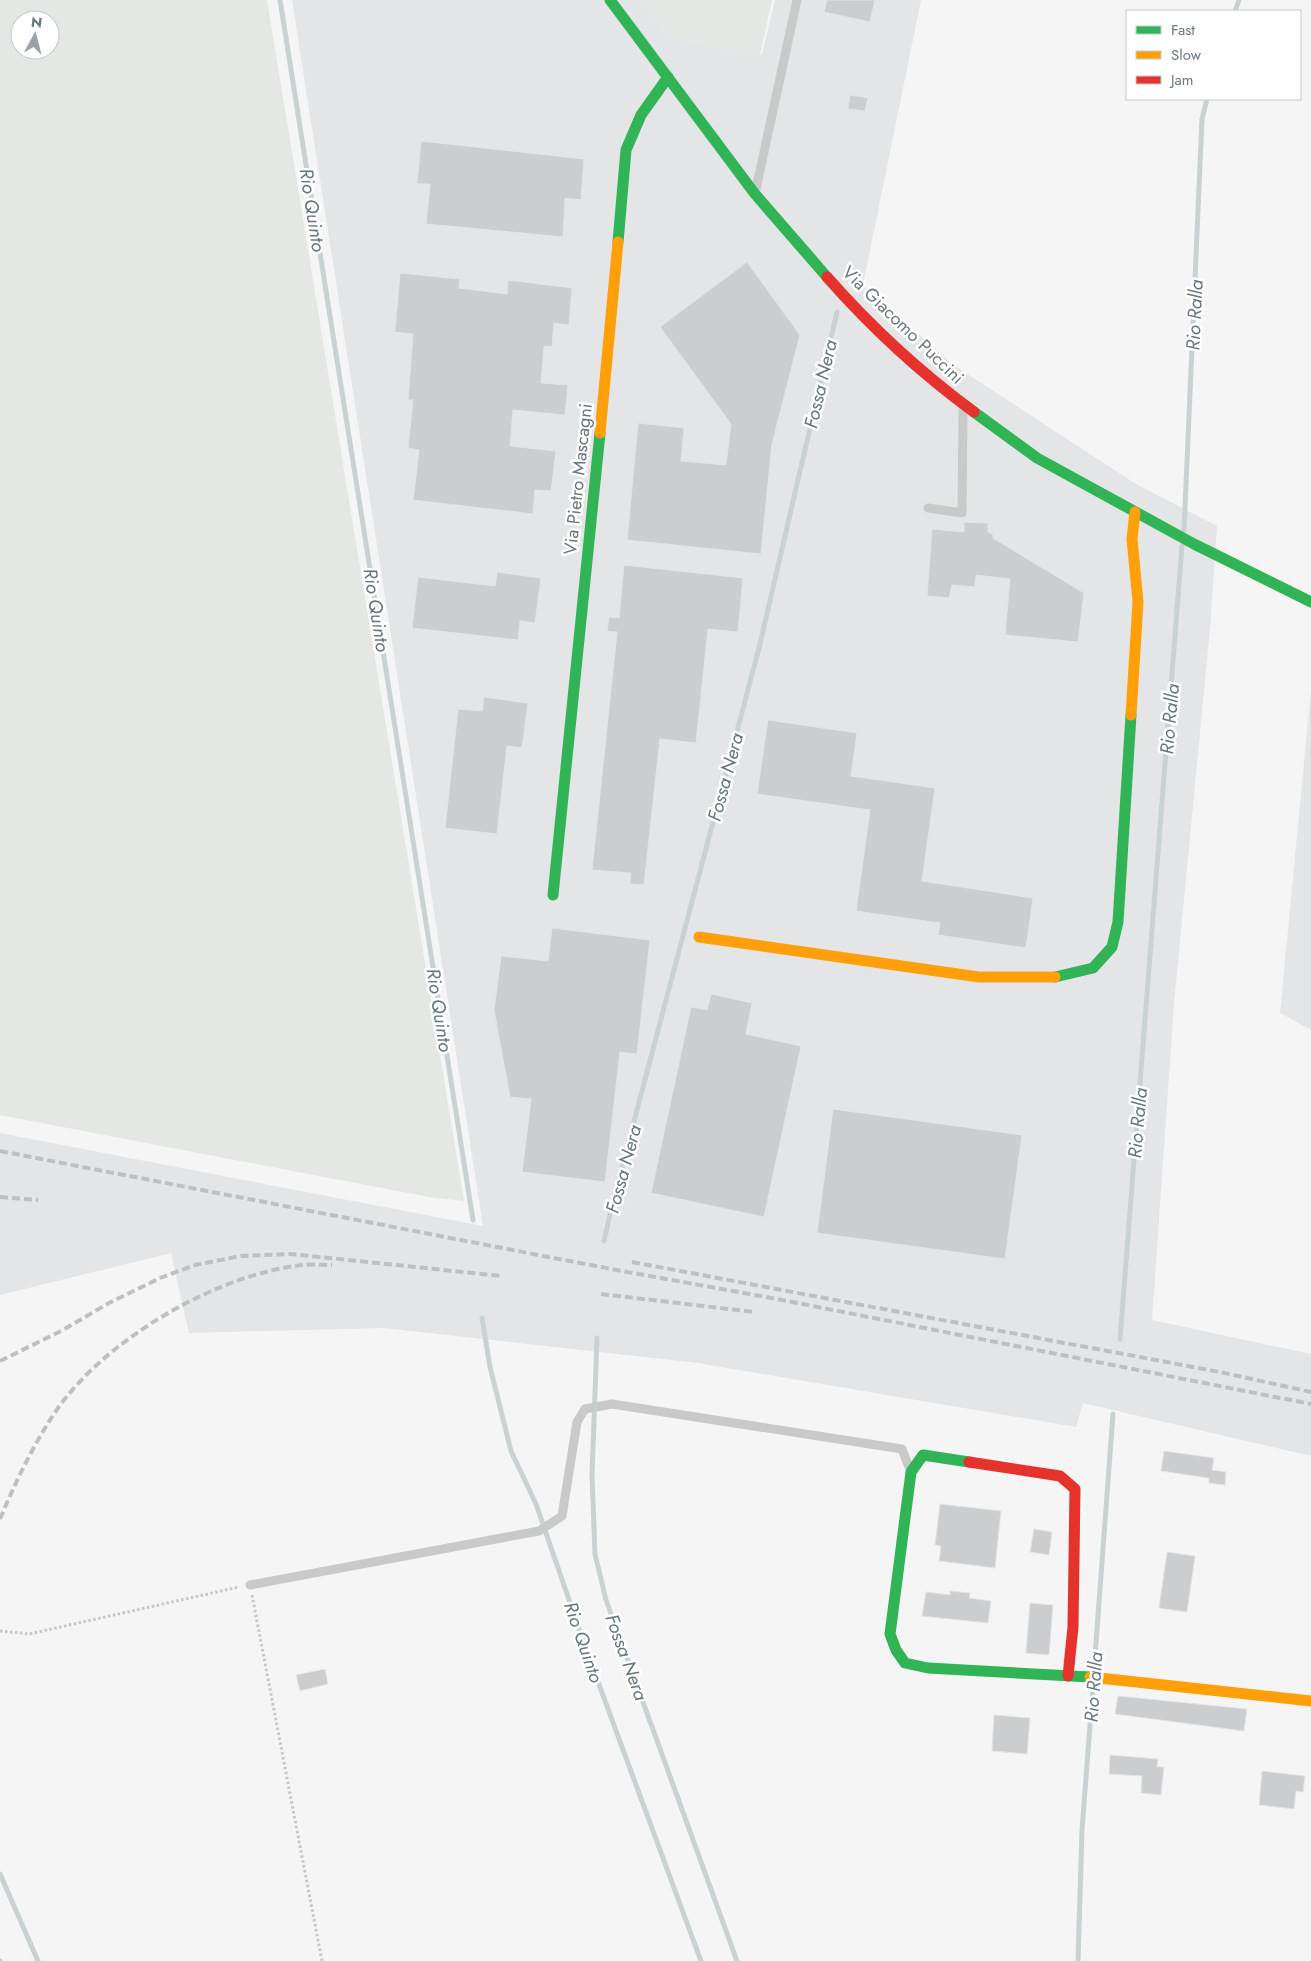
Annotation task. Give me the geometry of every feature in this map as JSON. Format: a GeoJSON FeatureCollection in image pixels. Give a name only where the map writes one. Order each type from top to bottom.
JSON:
{"type":"FeatureCollection","features":[{"type":"Feature","properties":{"kind":"street","name":"Via Giacomo Puccini"},"geometry":{"type":"LineString","coordinates":[[610,0],[755,194],[847,300],[935,384],[1037,458],[1171,532],[1311,602]]}},
{"type":"Feature","properties":{"kind":"street","name":"Via Pietro Mascagni"},"geometry":{"type":"LineString","coordinates":[[553,895],[610,330],[626,150],[641,115],[668,77]]}},
{"type":"Feature","properties":{"kind":"street"},"geometry":{"type":"LineString","coordinates":[[699,937],[978,977],[1055,977],[1093,968],[1112,947],[1118,922],[1138,602],[1132,538],[1135,512]]}},
{"type":"Feature","properties":{"kind":"street"},"geometry":{"type":"LineString","coordinates":[[1072,1676],[1075,1489],[1060,1476],[923,1455],[912,1472],[890,1634],[896,1650],[905,1663],[928,1668],[1104,1679],[1311,1702]]}},
{"type":"Feature","properties":{"kind":"lane"},"geometry":{"type":"LineString","coordinates":[[755,194],[797,0]]}},
{"type":"Feature","properties":{"kind":"lane"},"geometry":{"type":"LineString","coordinates":[[928,508],[962,513],[964,405]]}},
{"type":"Feature","properties":{"kind":"lane"},"geometry":{"type":"LineString","coordinates":[[250,1585],[539,1531],[562,1516],[577,1422],[585,1409],[612,1404],[902,1449],[912,1472]]}},
{"type":"Feature","properties":{"kind":"path"},"geometry":{"type":"LineString","coordinates":[[0,1631],[29,1634],[250,1585],[322,1961]]}},
{"type":"Feature","properties":{"kind":"shaded area"},"geometry":{"type":"Polygon","coordinates":[[[0,0],[267,0],[464,1201],[429,1197],[0,1115],[0,0]]]}},
{"type":"Feature","properties":{"kind":"shaded area"},"geometry":{"type":"Polygon","coordinates":[[[292,0],[641,0],[669,38],[762,55],[775,0],[921,0],[863,285],[952,364],[1136,484],[1217,526],[1210,628],[1174,1004],[1152,1320],[1311,1354],[1311,1456],[1083,1403],[1076,1427],[698,1363],[384,1328],[189,1333],[171,1253],[0,1295],[0,1133],[483,1226],[292,0]]]}},
{"type":"Feature","properties":{"kind":"shaded area"},"geometry":{"type":"Polygon","coordinates":[[[641,0],[772,0],[760,55],[669,38],[641,0]]]}},
{"type":"Feature","properties":{"kind":"shaded area"},"geometry":{"type":"Polygon","coordinates":[[[1311,690],[1311,1030],[1280,1013],[1311,690]]]}},
{"type":"Feature","properties":{"kind":"building"},"geometry":{"type":"Polygon","coordinates":[[[827,0],[875,0],[870,22],[824,12],[827,0]]]}},
{"type":"Feature","properties":{"kind":"building"},"geometry":{"type":"Polygon","coordinates":[[[850,95],[868,98],[865,111],[848,109],[850,95]]]}},
{"type":"Feature","properties":{"kind":"building"},"geometry":{"type":"Polygon","coordinates":[[[421,141],[584,159],[581,200],[565,198],[563,237],[426,224],[430,184],[417,184],[421,141]]]}},
{"type":"Feature","properties":{"kind":"building"},"geometry":{"type":"Polygon","coordinates":[[[747,262],[800,335],[772,444],[761,554],[627,540],[638,423],[684,428],[681,461],[726,465],[731,424],[660,327],[747,262]]]}},
{"type":"Feature","properties":{"kind":"building"},"geometry":{"type":"Polygon","coordinates":[[[400,273],[460,279],[459,288],[507,294],[508,280],[572,288],[569,325],[554,323],[552,347],[544,346],[541,383],[568,385],[565,415],[513,410],[510,446],[556,451],[551,491],[535,490],[533,514],[413,500],[419,450],[408,448],[413,400],[408,400],[413,334],[395,332],[400,273]]]}},
{"type":"Feature","properties":{"kind":"building"},"geometry":{"type":"Polygon","coordinates":[[[964,522],[988,523],[988,532],[993,534],[993,538],[1084,593],[1078,642],[1005,635],[1010,579],[976,575],[975,587],[952,585],[949,598],[927,596],[932,529],[964,532],[964,522]]]}},
{"type":"Feature","properties":{"kind":"building"},"geometry":{"type":"Polygon","coordinates":[[[624,565],[743,578],[738,632],[708,629],[696,743],[660,739],[644,885],[630,884],[631,873],[592,870],[617,632],[607,631],[609,617],[619,618],[624,565]]]}},
{"type":"Feature","properties":{"kind":"building"},"geometry":{"type":"Polygon","coordinates":[[[497,572],[541,578],[535,623],[520,621],[518,640],[412,628],[418,577],[495,586],[497,572]]]}},
{"type":"Feature","properties":{"kind":"building"},"geometry":{"type":"Polygon","coordinates":[[[484,697],[528,703],[522,748],[507,746],[497,834],[445,828],[458,709],[482,711],[484,697]]]}},
{"type":"Feature","properties":{"kind":"building"},"geometry":{"type":"Polygon","coordinates":[[[768,720],[857,733],[851,776],[935,788],[922,881],[1033,898],[1026,948],[938,935],[940,923],[856,911],[870,810],[757,794],[768,720]]]}},
{"type":"Feature","properties":{"kind":"building"},"geometry":{"type":"Polygon","coordinates":[[[552,928],[650,940],[637,1054],[620,1052],[605,1182],[522,1172],[531,1099],[510,1097],[494,1010],[501,956],[548,961],[552,928]]]}},
{"type":"Feature","properties":{"kind":"building"},"geometry":{"type":"Polygon","coordinates":[[[711,994],[752,1003],[746,1034],[801,1046],[764,1217],[651,1193],[691,1007],[707,1010],[711,994]]]}},
{"type":"Feature","properties":{"kind":"building"},"geometry":{"type":"Polygon","coordinates":[[[833,1109],[1022,1135],[1005,1259],[817,1233],[833,1109]]]}},
{"type":"Feature","properties":{"kind":"building"},"geometry":{"type":"Polygon","coordinates":[[[1164,1451],[1214,1458],[1212,1470],[1226,1472],[1225,1485],[1209,1483],[1209,1478],[1161,1471],[1164,1451]]]}},
{"type":"Feature","properties":{"kind":"building"},"geometry":{"type":"Polygon","coordinates":[[[940,1504],[1001,1511],[995,1568],[939,1561],[941,1546],[935,1545],[940,1504]]]}},
{"type":"Feature","properties":{"kind":"building"},"geometry":{"type":"Polygon","coordinates":[[[1034,1529],[1052,1532],[1049,1555],[1030,1552],[1034,1529]]]}},
{"type":"Feature","properties":{"kind":"building"},"geometry":{"type":"Polygon","coordinates":[[[1167,1552],[1195,1556],[1187,1612],[1159,1608],[1167,1552]]]}},
{"type":"Feature","properties":{"kind":"building"},"geometry":{"type":"Polygon","coordinates":[[[950,1591],[970,1593],[969,1598],[991,1601],[988,1623],[922,1616],[926,1592],[950,1595],[950,1591]]]}},
{"type":"Feature","properties":{"kind":"building"},"geometry":{"type":"Polygon","coordinates":[[[1030,1603],[1053,1605],[1049,1655],[1026,1653],[1030,1603]]]}},
{"type":"Feature","properties":{"kind":"building"},"geometry":{"type":"Polygon","coordinates":[[[325,1669],[328,1684],[300,1691],[296,1675],[325,1669]]]}},
{"type":"Feature","properties":{"kind":"building"},"geometry":{"type":"Polygon","coordinates":[[[1118,1696],[1247,1709],[1244,1731],[1115,1714],[1118,1696]]]}},
{"type":"Feature","properties":{"kind":"building"},"geometry":{"type":"Polygon","coordinates":[[[994,1715],[1030,1718],[1027,1754],[992,1751],[994,1715]]]}},
{"type":"Feature","properties":{"kind":"building"},"geometry":{"type":"Polygon","coordinates":[[[1110,1755],[1158,1759],[1157,1767],[1164,1767],[1161,1795],[1141,1793],[1142,1776],[1109,1774],[1110,1755]]]}},
{"type":"Feature","properties":{"kind":"building"},"geometry":{"type":"Polygon","coordinates":[[[1262,1771],[1305,1776],[1303,1792],[1296,1791],[1294,1809],[1259,1805],[1262,1771]]]}},
{"type":"Feature","properties":{"kind":"waterway","name":"Rio Quinto"},"geometry":{"type":"LineString","coordinates":[[280,0],[473,1220]]}},
{"type":"Feature","properties":{"kind":"waterway","name":"Rio Ralla"},"geometry":{"type":"LineString","coordinates":[[1235,10],[1239,0]]}},
{"type":"Feature","properties":{"kind":"waterway","name":"Rio Ralla"},"geometry":{"type":"LineString","coordinates":[[1184,530],[1202,119],[1207,100]]}},
{"type":"Feature","properties":{"kind":"waterway","name":"Fossa Nera"},"geometry":{"type":"LineString","coordinates":[[604,1241],[759,648],[837,312]]}},
{"type":"Feature","properties":{"kind":"waterway","name":"Rio Ralla"},"geometry":{"type":"LineString","coordinates":[[1120,1339],[1182,546]]}},
{"type":"Feature","properties":{"kind":"waterway","name":"Rio Quinto"},"geometry":{"type":"LineString","coordinates":[[482,1318],[490,1367],[511,1451],[536,1504],[587,1652],[701,1961]]}},
{"type":"Feature","properties":{"kind":"waterway","name":"Fossa Nera"},"geometry":{"type":"LineString","coordinates":[[597,1338],[592,1475],[595,1554],[606,1600],[737,1961]]}},
{"type":"Feature","properties":{"kind":"waterway","name":"Rio Ralla"},"geometry":{"type":"LineString","coordinates":[[1094,1670],[1113,1414]]}},
{"type":"Feature","properties":{"kind":"waterway","name":"Rio Ralla"},"geometry":{"type":"LineString","coordinates":[[1078,1961],[1082,1830],[1093,1686]]}},
{"type":"Feature","properties":{"kind":"waterway"},"geometry":{"type":"LineString","coordinates":[[0,1874],[38,1961]]}},
{"type":"Feature","properties":{"kind":"railway"},"geometry":{"type":"LineString","coordinates":[[0,1151],[611,1269],[777,1299],[1311,1404]]}},
{"type":"Feature","properties":{"kind":"railway"},"geometry":{"type":"LineString","coordinates":[[0,1197],[38,1200]]}},
{"type":"Feature","properties":{"kind":"railway"},"geometry":{"type":"LineString","coordinates":[[0,1361],[160,1278],[195,1265],[241,1256],[291,1254],[501,1276]]}},
{"type":"Feature","properties":{"kind":"railway"},"geometry":{"type":"LineString","coordinates":[[632,1262],[1220,1372],[1311,1392]]}},
{"type":"Feature","properties":{"kind":"railway"},"geometry":{"type":"LineString","coordinates":[[0,1519],[26,1462],[58,1408],[79,1382],[134,1335],[200,1296],[235,1282],[269,1271],[302,1265],[332,1265]]}},
{"type":"Feature","properties":{"kind":"railway"},"geometry":{"type":"LineString","coordinates":[[601,1294],[754,1312]]}},
{"type":"Feature","properties":{"kind":"traffic: fast"},"geometry":{"type":"LineString","coordinates":[[610,0],[755,194],[827,277]]}},
{"type":"Feature","properties":{"kind":"traffic: fast"},"geometry":{"type":"LineString","coordinates":[[618,242],[626,150],[641,115],[668,77]]}},
{"type":"Feature","properties":{"kind":"traffic: fast"},"geometry":{"type":"LineString","coordinates":[[974,412],[1037,458],[1194,544],[1311,602]]}},
{"type":"Feature","properties":{"kind":"traffic: fast"},"geometry":{"type":"LineString","coordinates":[[553,895],[600,433]]}},
{"type":"Feature","properties":{"kind":"traffic: fast"},"geometry":{"type":"LineString","coordinates":[[1055,977],[1093,968],[1112,947],[1118,922],[1131,715]]}},
{"type":"Feature","properties":{"kind":"traffic: fast"},"geometry":{"type":"LineString","coordinates":[[969,1462],[923,1455],[911,1472],[890,1634],[896,1650],[905,1663],[928,1668],[1090,1677]]}},
{"type":"Feature","properties":{"kind":"traffic: slow"},"geometry":{"type":"LineString","coordinates":[[600,433],[618,242]]}},
{"type":"Feature","properties":{"kind":"traffic: slow"},"geometry":{"type":"LineString","coordinates":[[1131,715],[1138,602],[1132,539],[1135,512]]}},
{"type":"Feature","properties":{"kind":"traffic: slow"},"geometry":{"type":"LineString","coordinates":[[699,937],[979,977],[1055,977]]}},
{"type":"Feature","properties":{"kind":"traffic: slow"},"geometry":{"type":"LineString","coordinates":[[1090,1677],[1311,1701]]}},
{"type":"Feature","properties":{"kind":"traffic: jam"},"geometry":{"type":"LineString","coordinates":[[827,277],[897,349],[974,412]]}},
{"type":"Feature","properties":{"kind":"traffic: jam"},"geometry":{"type":"LineString","coordinates":[[969,1462],[1060,1476],[1075,1489],[1073,1627],[1068,1676]]}}]}
